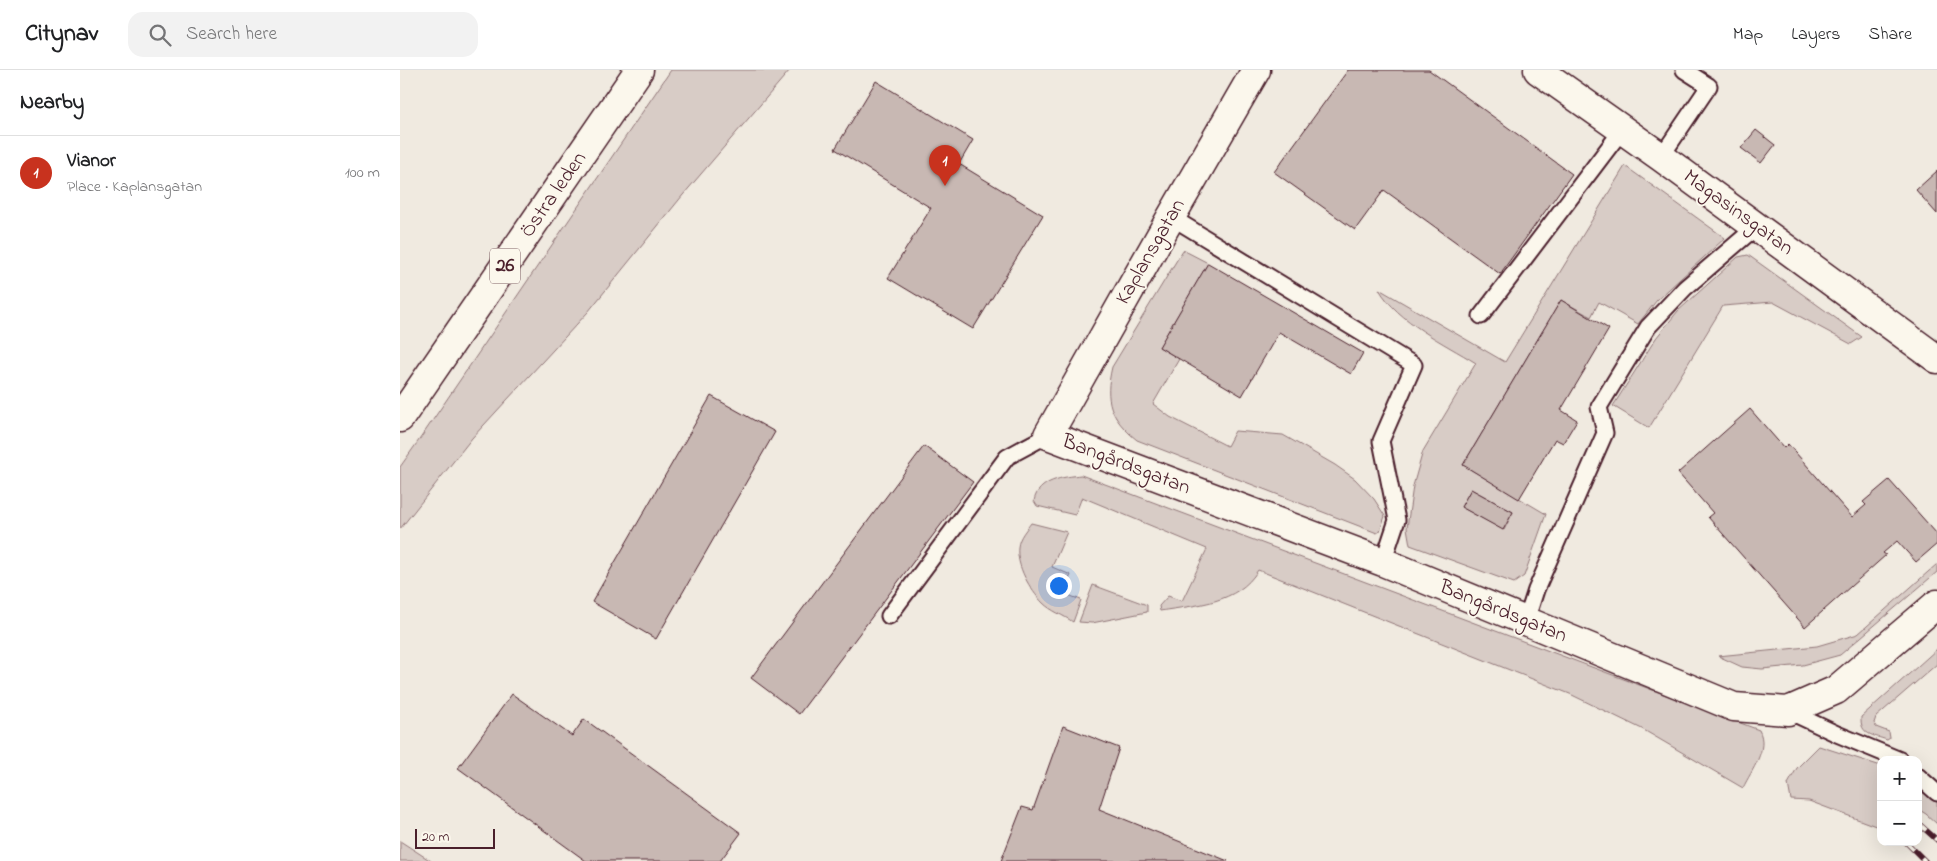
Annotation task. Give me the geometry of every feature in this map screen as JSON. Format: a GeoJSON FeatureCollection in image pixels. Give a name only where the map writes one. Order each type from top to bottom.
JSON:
{"type":"FeatureCollection","features":[{"type":"Feature","properties":{"kind":"main road","name":"Östra leden"},"geometry":{"type":"LineString","coordinates":[[400,418],[639,70]]}},
{"type":"Feature","properties":{"kind":"main road","name":"Kaplansgatan"},"geometry":{"type":"LineString","coordinates":[[1048,435],[1170,217],[1256,70]]}},
{"type":"Feature","properties":{"kind":"main road","name":"Magasinsgatan"},"geometry":{"type":"LineString","coordinates":[[1538,70],[1757,226],[1937,359]]}},
{"type":"Feature","properties":{"kind":"main road","name":"Bangårdsgatan"},"geometry":{"type":"LineString","coordinates":[[1048,435],[1383,562],[1734,707],[1788,711],[1836,690],[1937,604]]}},
{"type":"Feature","properties":{"kind":"lane"},"geometry":{"type":"LineString","coordinates":[[1661,157],[1709,86],[1684,70]]}},
{"type":"Feature","properties":{"kind":"lane"},"geometry":{"type":"LineString","coordinates":[[1481,316],[1622,130]]}},
{"type":"Feature","properties":{"kind":"lane"},"geometry":{"type":"LineString","coordinates":[[1170,217],[1414,365],[1381,442],[1396,520],[1383,562]]}},
{"type":"Feature","properties":{"kind":"lane"},"geometry":{"type":"LineString","coordinates":[[1526,621],[1536,590],[1606,433],[1599,407],[1648,327],[1685,288],[1757,226]]}},
{"type":"Feature","properties":{"kind":"lane"},"geometry":{"type":"LineString","coordinates":[[889,616],[1007,457],[1048,435]]}},
{"type":"Feature","properties":{"kind":"lane"},"geometry":{"type":"LineString","coordinates":[[1788,711],[1890,756]]}},
{"type":"Feature","properties":{"kind":"lane"},"geometry":{"type":"LineString","coordinates":[[1922,780],[1937,793]]}},
{"type":"Feature","properties":{"kind":"shaded area"},"geometry":{"type":"Polygon","coordinates":[[[671,70],[790,70],[683,195],[588,312],[472,438],[400,529],[400,467],[671,70]]]}},
{"type":"Feature","properties":{"kind":"shaded area"},"geometry":{"type":"Polygon","coordinates":[[[1625,166],[1725,238],[1657,300],[1638,324],[1599,302],[1591,317],[1561,300],[1463,465],[1546,514],[1524,576],[1514,583],[1410,545],[1407,528],[1413,486],[1423,451],[1476,363],[1410,322],[1387,301],[1379,289],[1505,362],[1625,166]],[[1471,489],[1461,507],[1504,530],[1513,512],[1471,489]]]}},
{"type":"Feature","properties":{"kind":"shaded area"},"geometry":{"type":"Polygon","coordinates":[[[1183,250],[1208,263],[1159,347],[1179,359],[1153,404],[1170,417],[1227,446],[1235,431],[1283,435],[1335,465],[1355,479],[1374,499],[1385,516],[1380,531],[1377,533],[1137,440],[1115,416],[1109,399],[1112,367],[1183,250]]]}},
{"type":"Feature","properties":{"kind":"shaded area"},"geometry":{"type":"Polygon","coordinates":[[[1748,255],[1862,337],[1851,344],[1773,302],[1723,306],[1649,428],[1613,406],[1656,338],[1678,311],[1738,257],[1748,255]]]}},
{"type":"Feature","properties":{"kind":"shaded area"},"geometry":{"type":"Polygon","coordinates":[[[1081,475],[1759,730],[1762,737],[1761,752],[1743,788],[1642,729],[1570,694],[1258,570],[1239,590],[1227,596],[1215,601],[1160,611],[1159,606],[1168,596],[1182,601],[1207,549],[1082,497],[1075,515],[1037,506],[1034,501],[1040,488],[1052,481],[1081,475]]]}},
{"type":"Feature","properties":{"kind":"shaded area"},"geometry":{"type":"Polygon","coordinates":[[[1031,523],[1067,532],[1052,567],[1071,575],[1063,593],[1081,600],[1073,622],[1043,603],[1029,585],[1022,570],[1019,562],[1018,547],[1023,534],[1031,523]]]}},
{"type":"Feature","properties":{"kind":"shaded area"},"geometry":{"type":"Polygon","coordinates":[[[1937,564],[1937,572],[1840,655],[1803,665],[1762,669],[1742,667],[1718,656],[1817,646],[1858,634],[1937,564]]]}},
{"type":"Feature","properties":{"kind":"shaded area"},"geometry":{"type":"Polygon","coordinates":[[[1093,585],[1147,605],[1147,612],[1092,623],[1079,622],[1093,585]]]}},
{"type":"Feature","properties":{"kind":"shaded area"},"geometry":{"type":"Polygon","coordinates":[[[1937,649],[1937,664],[1876,717],[1874,723],[1876,727],[1889,732],[1890,738],[1887,740],[1865,731],[1861,723],[1861,717],[1937,649]]]}},
{"type":"Feature","properties":{"kind":"shaded area"},"geometry":{"type":"Polygon","coordinates":[[[1819,746],[1877,765],[1877,826],[1809,801],[1791,800],[1788,784],[1797,768],[1819,746]]]}},
{"type":"Feature","properties":{"kind":"shaded area"},"geometry":{"type":"Polygon","coordinates":[[[1922,789],[1937,802],[1937,824],[1922,812],[1922,789]]]}},
{"type":"Feature","properties":{"kind":"shaded area"},"geometry":{"type":"Polygon","coordinates":[[[400,841],[431,861],[400,861],[400,841]]]}},
{"type":"Feature","properties":{"kind":"building"},"geometry":{"type":"Polygon","coordinates":[[[1348,70],[1429,70],[1572,174],[1500,274],[1384,190],[1355,230],[1274,172],[1348,70]]]}},
{"type":"Feature","properties":{"kind":"building"},"geometry":{"type":"Polygon","coordinates":[[[876,81],[973,140],[959,164],[1043,215],[973,329],[888,278],[931,208],[835,149],[876,81]]]}},
{"type":"Feature","properties":{"kind":"building"},"geometry":{"type":"Polygon","coordinates":[[[1756,130],[1775,145],[1761,163],[1741,148],[1756,130]]]}},
{"type":"Feature","properties":{"kind":"building"},"geometry":{"type":"Polygon","coordinates":[[[1937,171],[1937,214],[1916,190],[1937,171]]]}},
{"type":"Feature","properties":{"kind":"building"},"geometry":{"type":"Polygon","coordinates":[[[1208,263],[1363,353],[1351,374],[1279,332],[1242,396],[1159,347],[1208,263]]]}},
{"type":"Feature","properties":{"kind":"building"},"geometry":{"type":"Polygon","coordinates":[[[1561,300],[1609,329],[1561,410],[1577,420],[1563,443],[1555,439],[1519,499],[1463,465],[1561,300]]]}},
{"type":"Feature","properties":{"kind":"building"},"geometry":{"type":"Polygon","coordinates":[[[711,396],[775,432],[656,639],[592,602],[711,396]]]}},
{"type":"Feature","properties":{"kind":"building"},"geometry":{"type":"Polygon","coordinates":[[[1750,409],[1784,448],[1788,444],[1852,517],[1866,505],[1863,502],[1889,480],[1937,534],[1937,544],[1916,562],[1897,541],[1883,553],[1886,555],[1805,627],[1708,517],[1713,513],[1678,473],[1750,409]]]}},
{"type":"Feature","properties":{"kind":"building"},"geometry":{"type":"Polygon","coordinates":[[[924,446],[973,482],[799,714],[751,678],[924,446]]]}},
{"type":"Feature","properties":{"kind":"building"},"geometry":{"type":"Polygon","coordinates":[[[1471,489],[1513,512],[1503,530],[1461,507],[1471,489]]]}},
{"type":"Feature","properties":{"kind":"building"},"geometry":{"type":"Polygon","coordinates":[[[512,694],[572,736],[584,719],[741,833],[720,861],[586,861],[458,768],[512,694]]]}},
{"type":"Feature","properties":{"kind":"building"},"geometry":{"type":"Polygon","coordinates":[[[1063,726],[1119,748],[1099,809],[1228,861],[1001,861],[1022,807],[1033,810],[1063,726]]]}},
{"type":"Feature","properties":{"kind":"railway"},"geometry":{"type":"LineString","coordinates":[[1922,827],[1937,840]]}},
{"type":"Feature","properties":{"kind":"railway"},"geometry":{"type":"LineString","coordinates":[[1910,846],[1925,861]]}},
{"type":"Feature","properties":{"kind":"place","name":"Vianor"},"geometry":{"type":"Point","coordinates":[945,186]}}]}
